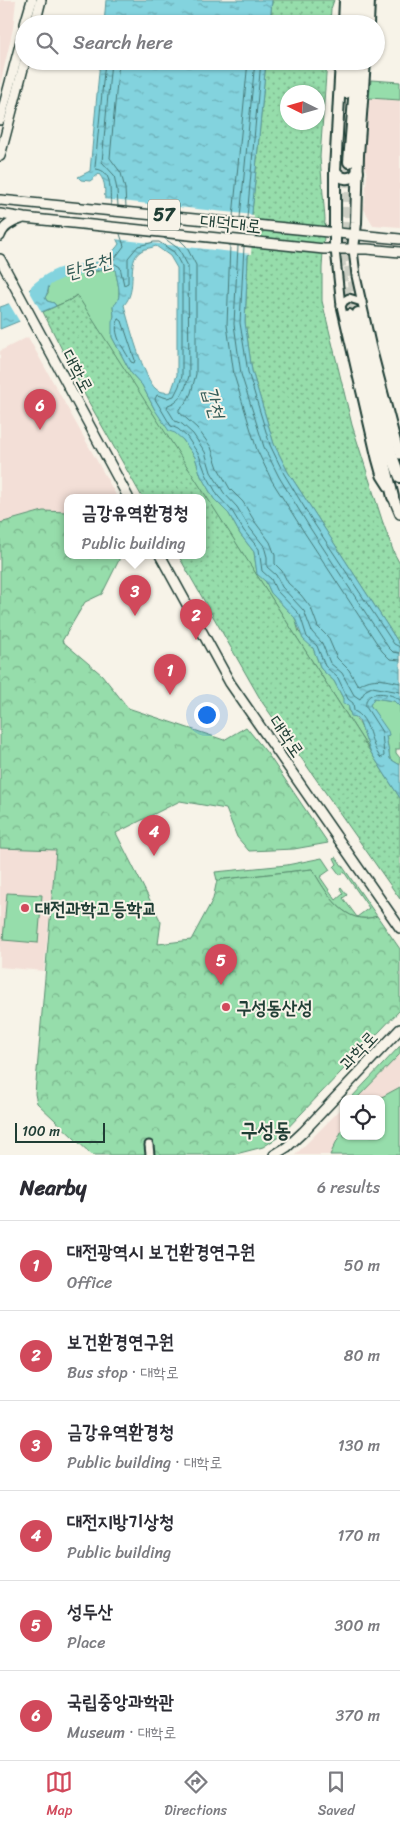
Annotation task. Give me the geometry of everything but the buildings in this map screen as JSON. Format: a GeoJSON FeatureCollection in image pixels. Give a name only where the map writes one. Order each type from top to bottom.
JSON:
{"type":"FeatureCollection","features":[{"type":"Feature","properties":{"kind":"highway"},"geometry":{"type":"LineString","coordinates":[[344,15],[345,0]]}},
{"type":"Feature","properties":{"kind":"highway"},"geometry":{"type":"LineString","coordinates":[[353,15],[354,0]]}},
{"type":"Feature","properties":{"kind":"highway"},"geometry":{"type":"LineString","coordinates":[[361,15],[362,0]]}},
{"type":"Feature","properties":{"kind":"highway"},"geometry":{"type":"LineString","coordinates":[[369,15],[370,0]]}},
{"type":"Feature","properties":{"kind":"highway"},"geometry":{"type":"LineString","coordinates":[[335,249],[330,231],[340,70]]}},
{"type":"Feature","properties":{"kind":"highway"},"geometry":{"type":"LineString","coordinates":[[349,70],[345,161],[356,70]]}},
{"type":"Feature","properties":{"kind":"highway"},"geometry":{"type":"LineString","coordinates":[[353,249],[364,70]]}},
{"type":"Feature","properties":{"kind":"highway"},"geometry":{"type":"LineString","coordinates":[[334,171],[344,179],[351,178],[358,172]]}},
{"type":"Feature","properties":{"kind":"highway"},"geometry":{"type":"LineString","coordinates":[[393,496],[354,314],[400,477]]}},
{"type":"Feature","properties":{"kind":"main road"},"geometry":{"type":"LineString","coordinates":[[28,15],[32,0]]}},
{"type":"Feature","properties":{"kind":"main road"},"geometry":{"type":"LineString","coordinates":[[38,15],[42,0]]}},
{"type":"Feature","properties":{"kind":"main road"},"geometry":{"type":"LineString","coordinates":[[0,120],[15,64]]}},
{"type":"Feature","properties":{"kind":"main road"},"geometry":{"type":"LineString","coordinates":[[0,156],[23,70]]}},
{"type":"Feature","properties":{"kind":"main road","name":"대덕대로"},"geometry":{"type":"LineString","coordinates":[[2,200],[400,238]]}},
{"type":"Feature","properties":{"kind":"main road","name":"대덕대로"},"geometry":{"type":"LineString","coordinates":[[1,214],[324,249],[400,252]]}},
{"type":"Feature","properties":{"kind":"main road"},"geometry":{"type":"LineString","coordinates":[[1,234],[13,222],[24,218]]}},
{"type":"Feature","properties":{"kind":"main road","name":"대학로"},"geometry":{"type":"LineString","coordinates":[[0,252],[2,263],[126,494]]}},
{"type":"Feature","properties":{"kind":"main road"},"geometry":{"type":"LineString","coordinates":[[393,496],[400,514]]}},
{"type":"Feature","properties":{"kind":"main road","name":"대학로"},"geometry":{"type":"LineString","coordinates":[[162,559],[230,683],[400,928]]}},
{"type":"Feature","properties":{"kind":"main road","name":"과학로"},"geometry":{"type":"LineString","coordinates":[[274,1155],[288,1147],[400,1029]]}},
{"type":"Feature","properties":{"kind":"street"},"geometry":{"type":"LineString","coordinates":[[335,249],[341,306],[376,458],[382,476],[393,496]]}},
{"type":"Feature","properties":{"kind":"street"},"geometry":{"type":"LineString","coordinates":[[353,249],[356,276],[374,356],[400,455]]}},
{"type":"Feature","properties":{"kind":"street"},"geometry":{"type":"LineString","coordinates":[[341,306],[349,298],[362,302]]}},
{"type":"Feature","properties":{"kind":"street"},"geometry":{"type":"LineString","coordinates":[[150,1145],[150,1155]]}},
{"type":"Feature","properties":{"kind":"shaded area"},"geometry":{"type":"Polygon","coordinates":[[[0,0],[16,0],[13,29],[0,85],[0,0]]]}},
{"type":"Feature","properties":{"kind":"shaded area"},"geometry":{"type":"Polygon","coordinates":[[[371,80],[400,82],[400,227],[373,225],[364,209],[367,174],[364,163],[371,80]]]}},
{"type":"Feature","properties":{"kind":"shaded area"},"geometry":{"type":"Polygon","coordinates":[[[28,337],[115,494],[64,494],[64,512],[43,511],[0,523],[0,351],[28,337]]]}},
{"type":"Feature","properties":{"kind":"shaded area","name":"대전과학고등학교"},"geometry":{"type":"Polygon","coordinates":[[[0,848],[56,850],[44,971],[0,967],[0,848]]]}},
{"type":"Feature","properties":{"kind":"shaded area"},"geometry":{"type":"Polygon","coordinates":[[[400,1046],[400,1155],[295,1155],[340,1110],[340,1140],[385,1140],[385,1095],[354,1095],[400,1046]]]}},
{"type":"Feature","properties":{"kind":"green space"},"geometry":{"type":"Polygon","coordinates":[[[272,0],[334,0],[331,15],[271,15],[272,0]]]}},
{"type":"Feature","properties":{"kind":"green space"},"geometry":{"type":"Polygon","coordinates":[[[265,70],[326,70],[325,88],[325,85],[280,85],[280,130],[322,130],[320,157],[325,219],[322,301],[352,425],[382,520],[400,564],[400,645],[288,472],[274,444],[252,371],[245,322],[248,256],[265,70]]]}},
{"type":"Feature","properties":{"kind":"green space"},"geometry":{"type":"Polygon","coordinates":[[[371,80],[400,82],[400,100],[369,98],[371,80]]]}},
{"type":"Feature","properties":{"kind":"green space"},"geometry":{"type":"Polygon","coordinates":[[[115,269],[119,294],[113,307],[112,337],[131,373],[142,385],[155,410],[183,440],[195,457],[201,476],[214,499],[229,514],[240,534],[254,552],[257,573],[266,582],[271,593],[295,618],[299,632],[313,648],[321,669],[334,681],[346,704],[349,705],[349,712],[360,725],[370,751],[76,295],[56,306],[54,303],[47,301],[45,297],[48,293],[49,281],[68,275],[115,269]]]}},
{"type":"Feature","properties":{"kind":"green space"},"geometry":{"type":"Polygon","coordinates":[[[77,295],[205,494],[140,494],[87,399],[43,312],[77,295]]]}},
{"type":"Feature","properties":{"kind":"green space"},"geometry":{"type":"Polygon","coordinates":[[[206,496],[400,798],[400,899],[262,702],[180,559],[206,559],[206,496]]]}},
{"type":"Feature","properties":{"kind":"green space"},"geometry":{"type":"Polygon","coordinates":[[[43,511],[64,512],[64,559],[119,559],[102,594],[85,602],[62,641],[102,675],[128,708],[224,740],[246,727],[267,753],[328,843],[294,849],[249,851],[237,837],[226,809],[180,801],[116,833],[161,922],[158,944],[191,940],[213,899],[217,880],[312,869],[338,906],[355,917],[377,916],[400,949],[400,1010],[280,1136],[263,1147],[232,1155],[92,1155],[37,1103],[35,1094],[56,850],[0,848],[0,523],[43,511]]]}},
{"type":"Feature","properties":{"kind":"green space"},"geometry":{"type":"Polygon","coordinates":[[[374,698],[394,701],[400,707],[400,749],[396,749],[396,753],[400,758],[400,765],[390,759],[386,735],[389,735],[370,705],[374,698]]]}},
{"type":"Feature","properties":{"kind":"green space"},"geometry":{"type":"Polygon","coordinates":[[[336,857],[377,916],[366,918],[355,917],[346,912],[330,897],[312,869],[217,880],[215,872],[287,865],[322,858],[330,870],[320,877],[336,900],[343,894],[341,887],[347,895],[343,898],[357,917],[369,908],[344,872],[340,875],[334,867],[337,864],[334,858],[336,857]]]}},
{"type":"Feature","properties":{"kind":"green space"},"geometry":{"type":"Polygon","coordinates":[[[7,893],[42,895],[38,943],[3,940],[7,893]]]}},
{"type":"Feature","properties":{"kind":"green space"},"geometry":{"type":"Polygon","coordinates":[[[400,1046],[400,1054],[360,1095],[354,1095],[400,1046]]]}},
{"type":"Feature","properties":{"kind":"green space"},"geometry":{"type":"Polygon","coordinates":[[[400,1087],[400,1155],[330,1155],[340,1134],[340,1140],[385,1140],[385,1095],[400,1087]]]}},
{"type":"Feature","properties":{"kind":"water"},"geometry":{"type":"Polygon","coordinates":[[[106,0],[272,0],[271,15],[105,15],[106,0]]]}},
{"type":"Feature","properties":{"kind":"water","name":"갑천"},"geometry":{"type":"Polygon","coordinates":[[[99,70],[265,70],[248,256],[245,322],[252,371],[274,444],[288,472],[400,645],[400,707],[394,701],[374,698],[370,705],[388,731],[389,735],[386,736],[390,759],[400,765],[400,798],[370,751],[360,722],[356,717],[351,716],[348,705],[343,704],[343,698],[334,681],[321,669],[313,648],[303,639],[295,618],[271,593],[266,582],[257,574],[254,552],[240,534],[229,514],[214,499],[201,476],[195,457],[183,440],[175,433],[169,431],[142,385],[131,373],[112,337],[113,306],[119,294],[115,269],[74,272],[73,268],[105,258],[119,244],[109,218],[102,177],[99,174],[90,181],[81,180],[78,177],[90,171],[99,70]],[[156,246],[143,250],[136,256],[134,261],[131,291],[124,305],[146,374],[156,389],[161,392],[171,392],[177,375],[177,268],[170,256],[156,246]]]}},
{"type":"Feature","properties":{"kind":"water"},"geometry":{"type":"Polygon","coordinates":[[[46,276],[49,287],[45,298],[56,306],[0,329],[0,307],[21,297],[46,276]]]}},
{"type":"Feature","properties":{"kind":"pier"},"geometry":{"type":"Polygon","coordinates":[[[102,199],[254,215],[251,254],[114,239],[107,222],[102,199]]]}},
{"type":"Feature","properties":{"kind":"pier"},"geometry":{"type":"Polygon","coordinates":[[[28,288],[43,315],[21,324],[8,302],[28,288]]]}},
{"type":"Feature","properties":{"kind":"waterway","name":"탄동천"},"geometry":{"type":"LineString","coordinates":[[36,289],[49,279],[60,274],[87,269]]}},
{"type":"Feature","properties":{"kind":"tunnel"},"geometry":{"type":"LineString","coordinates":[[349,162],[345,235],[347,258],[358,313]]}},
{"type":"Feature","properties":{"kind":"tunnel"},"geometry":{"type":"LineString","coordinates":[[338,242],[349,315]]}},
{"type":"Feature","properties":{"kind":"place","name":"국립중앙과학관"},"geometry":{"type":"Point","coordinates":[40,430]}},
{"type":"Feature","properties":{"kind":"place","name":"금강유역환경청"},"geometry":{"type":"Point","coordinates":[135,616]}},
{"type":"Feature","properties":{"kind":"place","name":"보건환경연구원"},"geometry":{"type":"Point","coordinates":[196,640]}},
{"type":"Feature","properties":{"kind":"place","name":"대전광역시 보건환경연구원"},"geometry":{"type":"Point","coordinates":[170,695]}},
{"type":"Feature","properties":{"kind":"place","name":"대전지방기상청"},"geometry":{"type":"Point","coordinates":[154,856]}},
{"type":"Feature","properties":{"kind":"place","name":"대전과학고등학교"},"geometry":{"type":"Point","coordinates":[25,908]}},
{"type":"Feature","properties":{"kind":"place","name":"성두산"},"geometry":{"type":"Point","coordinates":[221,985]}},
{"type":"Feature","properties":{"kind":"place","name":"구성동산성"},"geometry":{"type":"Point","coordinates":[226,1007]}},
{"type":"Feature","properties":{"kind":"district","name":"구성동"},"geometry":{"type":"Point","coordinates":[266,1130]}}]}
